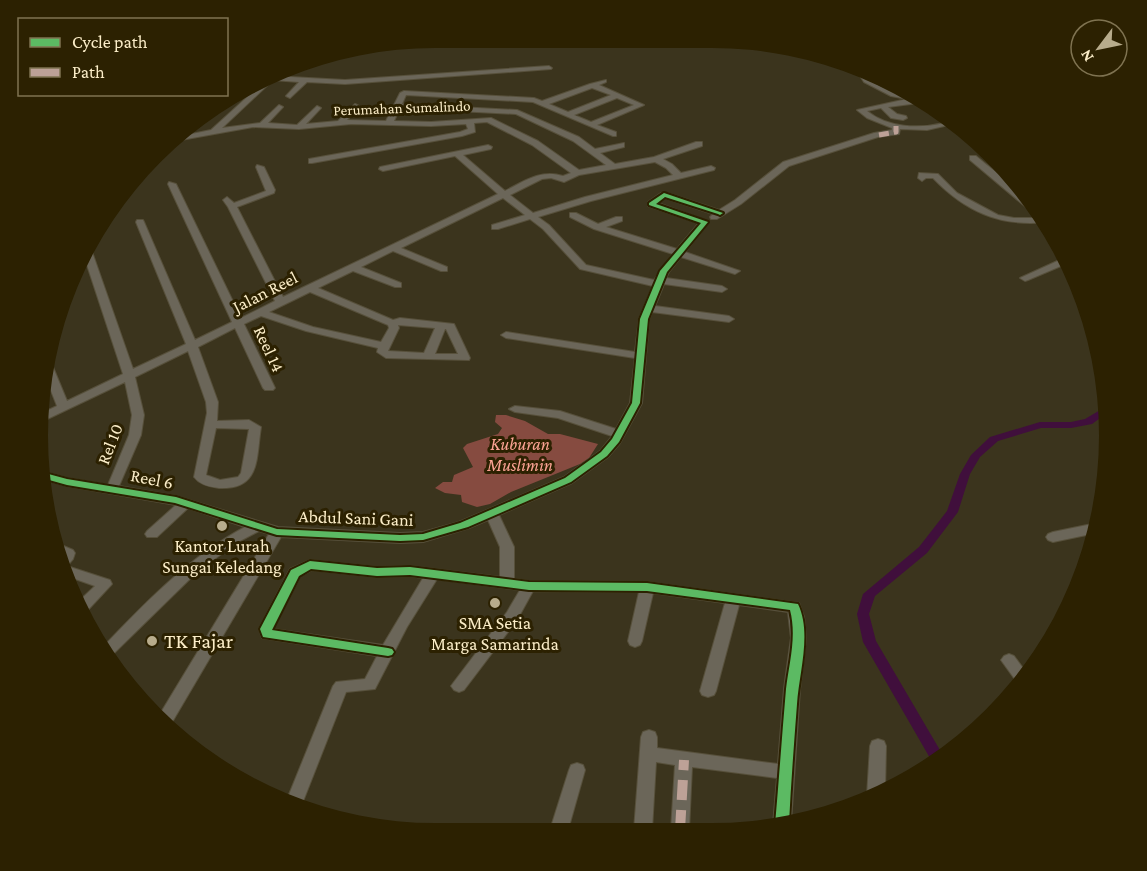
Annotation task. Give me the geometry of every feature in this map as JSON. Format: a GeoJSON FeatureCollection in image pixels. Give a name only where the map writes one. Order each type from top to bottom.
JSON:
{"type":"FeatureCollection","features":[{"type":"Feature","properties":{"kind":"street","name":"Perumahan Sumalindo"},"geometry":{"type":"LineString","coordinates":[[282,79],[345,82],[549,68]]}},
{"type":"Feature","properties":{"kind":"street"},"geometry":{"type":"LineString","coordinates":[[865,79],[890,92]]}},
{"type":"Feature","properties":{"kind":"street"},"geometry":{"type":"LineString","coordinates":[[290,96],[304,81]]}},
{"type":"Feature","properties":{"kind":"street"},"geometry":{"type":"LineString","coordinates":[[488,120],[604,81]]}},
{"type":"Feature","properties":{"kind":"street"},"geometry":{"type":"LineString","coordinates":[[592,85],[639,106],[592,124]]}},
{"type":"Feature","properties":{"kind":"street"},"geometry":{"type":"LineString","coordinates":[[213,133],[252,94]]}},
{"type":"Feature","properties":{"kind":"street"},"geometry":{"type":"LineString","coordinates":[[389,123],[402,94],[499,97],[531,99],[613,134]]}},
{"type":"Feature","properties":{"kind":"street"},"geometry":{"type":"LineString","coordinates":[[569,114],[616,96]]}},
{"type":"Feature","properties":{"kind":"street"},"geometry":{"type":"LineString","coordinates":[[906,101],[861,110],[874,121],[896,126],[942,124]]}},
{"type":"Feature","properties":{"kind":"street"},"geometry":{"type":"LineString","coordinates":[[340,123],[355,106]]}},
{"type":"Feature","properties":{"kind":"street"},"geometry":{"type":"LineString","coordinates":[[397,106],[517,112],[576,139],[614,167]]}},
{"type":"Feature","properties":{"kind":"street"},"geometry":{"type":"LineString","coordinates":[[883,106],[894,116],[903,118]]}},
{"type":"Feature","properties":{"kind":"street"},"geometry":{"type":"LineString","coordinates":[[262,124],[279,108]]}},
{"type":"Feature","properties":{"kind":"street"},"geometry":{"type":"LineString","coordinates":[[299,127],[317,108]]}},
{"type":"Feature","properties":{"kind":"street","name":"Perumahan Sumalindo"},"geometry":{"type":"LineString","coordinates":[[189,137],[262,124],[299,127],[340,123],[488,120],[535,143],[578,173]]}},
{"type":"Feature","properties":{"kind":"street"},"geometry":{"type":"LineString","coordinates":[[312,161],[462,134],[472,130],[473,127],[469,121]]}},
{"type":"Feature","properties":{"kind":"street"},"geometry":{"type":"LineString","coordinates":[[515,409],[560,415],[619,434],[636,403],[644,319],[648,308],[659,282],[678,253],[705,222],[786,164],[877,135],[892,134],[896,126]]}},
{"type":"Feature","properties":{"kind":"street"},"geometry":{"type":"LineString","coordinates":[[576,139],[604,129]]}},
{"type":"Feature","properties":{"kind":"street"},"geometry":{"type":"LineString","coordinates":[[503,194],[546,175],[564,179],[578,173],[656,159],[699,144]]}},
{"type":"Feature","properties":{"kind":"street"},"geometry":{"type":"LineString","coordinates":[[595,152],[621,145]]}},
{"type":"Feature","properties":{"kind":"street"},"geometry":{"type":"LineString","coordinates":[[383,169],[488,147]]}},
{"type":"Feature","properties":{"kind":"street"},"geometry":{"type":"LineString","coordinates":[[684,149],[700,155]]}},
{"type":"Feature","properties":{"kind":"street"},"geometry":{"type":"LineString","coordinates":[[457,154],[503,194],[531,214],[586,269],[659,282],[722,289]]}},
{"type":"Feature","properties":{"kind":"street"},"geometry":{"type":"LineString","coordinates":[[973,158],[1011,190]]}},
{"type":"Feature","properties":{"kind":"street"},"geometry":{"type":"LineString","coordinates":[[656,159],[669,166],[679,176]]}},
{"type":"Feature","properties":{"kind":"street"},"geometry":{"type":"LineString","coordinates":[[260,167],[271,190],[270,193],[229,203],[281,303]]}},
{"type":"Feature","properties":{"kind":"street"},"geometry":{"type":"LineString","coordinates":[[495,227],[531,214],[711,168]]}},
{"type":"Feature","properties":{"kind":"street","name":"Reel 14"},"geometry":{"type":"LineString","coordinates":[[172,184],[269,388]]}},
{"type":"Feature","properties":{"kind":"street","name":"Jalan Reel"},"geometry":{"type":"LineString","coordinates":[[49,414],[262,313],[503,194]]}},
{"type":"Feature","properties":{"kind":"street"},"geometry":{"type":"LineString","coordinates":[[954,195],[995,217],[1014,221],[1034,220]]}},
{"type":"Feature","properties":{"kind":"street"},"geometry":{"type":"LineString","coordinates":[[705,222],[651,205],[660,196],[720,213]]}},
{"type":"Feature","properties":{"kind":"street"},"geometry":{"type":"LineString","coordinates":[[573,215],[597,227],[735,271]]}},
{"type":"Feature","properties":{"kind":"street"},"geometry":{"type":"LineString","coordinates":[[597,227],[619,219]]}},
{"type":"Feature","properties":{"kind":"street"},"geometry":{"type":"LineString","coordinates":[[140,222],[192,346],[212,402],[213,413],[210,425],[200,478],[222,484],[242,480],[247,474],[255,427],[249,424],[210,425]]}},
{"type":"Feature","properties":{"kind":"street"},"geometry":{"type":"LineString","coordinates":[[393,248],[444,269]]}},
{"type":"Feature","properties":{"kind":"street","name":"Rel 10"},"geometry":{"type":"LineString","coordinates":[[90,260],[129,375],[138,415],[137,427],[112,489]]}},
{"type":"Feature","properties":{"kind":"street"},"geometry":{"type":"LineString","coordinates":[[1025,278],[1059,264]]}},
{"type":"Feature","properties":{"kind":"street"},"geometry":{"type":"LineString","coordinates":[[352,267],[398,285]]}},
{"type":"Feature","properties":{"kind":"street"},"geometry":{"type":"LineString","coordinates":[[310,288],[392,323],[400,321],[450,326],[464,358],[386,355],[382,352],[394,328],[392,323]]}},
{"type":"Feature","properties":{"kind":"street"},"geometry":{"type":"LineString","coordinates":[[648,308],[729,319]]}},
{"type":"Feature","properties":{"kind":"street"},"geometry":{"type":"LineString","coordinates":[[262,313],[310,329],[384,346]]}},
{"type":"Feature","properties":{"kind":"street"},"geometry":{"type":"LineString","coordinates":[[429,354],[441,325]]}},
{"type":"Feature","properties":{"kind":"street"},"geometry":{"type":"LineString","coordinates":[[506,335],[641,356]]}},
{"type":"Feature","properties":{"kind":"street"},"geometry":{"type":"LineString","coordinates":[[51,383],[63,407]]}},
{"type":"Feature","properties":{"kind":"street","name":"Abdul Sani Gani"},"geometry":{"type":"LineString","coordinates":[[255,527],[276,532],[423,537],[464,525],[568,480],[604,454],[619,434]]}},
{"type":"Feature","properties":{"kind":"street","name":"Reel 6"},"geometry":{"type":"LineString","coordinates":[[50,477],[154,495],[226,514],[255,527]]}},
{"type":"Feature","properties":{"kind":"street"},"geometry":{"type":"LineString","coordinates":[[152,534],[186,503]]}},
{"type":"Feature","properties":{"kind":"street"},"geometry":{"type":"LineString","coordinates":[[491,512],[507,547],[507,585]]}},
{"type":"Feature","properties":{"kind":"street"},"geometry":{"type":"LineString","coordinates":[[111,648],[223,543],[255,527]]}},
{"type":"Feature","properties":{"kind":"street"},"geometry":{"type":"LineString","coordinates":[[1053,537],[1087,530]]}},
{"type":"Feature","properties":{"kind":"street"},"geometry":{"type":"LineString","coordinates":[[168,716],[276,532]]}},
{"type":"Feature","properties":{"kind":"street"},"geometry":{"type":"LineString","coordinates":[[388,652],[267,634],[266,629],[295,573],[310,565],[433,574],[507,585],[647,587],[794,607],[798,617],[800,644],[792,686],[783,817]]}},
{"type":"Feature","properties":{"kind":"street"},"geometry":{"type":"LineString","coordinates":[[73,572],[105,585],[86,603]]}},
{"type":"Feature","properties":{"kind":"street"},"geometry":{"type":"LineString","coordinates":[[296,797],[341,686],[370,685],[401,626],[433,574]]}},
{"type":"Feature","properties":{"kind":"street"},"geometry":{"type":"LineString","coordinates":[[459,686],[512,616],[529,586]]}},
{"type":"Feature","properties":{"kind":"street"},"geometry":{"type":"LineString","coordinates":[[635,641],[647,587]]}},
{"type":"Feature","properties":{"kind":"street"},"geometry":{"type":"LineString","coordinates":[[708,691],[733,599]]}},
{"type":"Feature","properties":{"kind":"street"},"geometry":{"type":"LineString","coordinates":[[1009,660],[1018,673]]}},
{"type":"Feature","properties":{"kind":"street"},"geometry":{"type":"LineString","coordinates":[[643,823],[649,745],[684,760],[786,772]]}},
{"type":"Feature","properties":{"kind":"street"},"geometry":{"type":"LineString","coordinates":[[876,786],[878,746]]}},
{"type":"Feature","properties":{"kind":"street"},"geometry":{"type":"LineString","coordinates":[[680,823],[684,760]]}},
{"type":"Feature","properties":{"kind":"street"},"geometry":{"type":"LineString","coordinates":[[562,823],[577,770]]}},
{"type":"Feature","properties":{"kind":"green space","name":"Kuburan Muslimin"},"geometry":{"type":"Polygon","coordinates":[[[496,415],[506,415],[525,421],[548,434],[560,434],[598,444],[589,458],[580,464],[511,492],[490,504],[477,507],[462,502],[461,495],[445,493],[435,488],[443,482],[452,482],[454,475],[473,467],[463,448],[467,444],[498,434],[502,428],[495,422],[496,415]]]}},
{"type":"Feature","properties":{"kind":"waterway"},"geometry":{"type":"LineString","coordinates":[[934,753],[870,642],[863,614],[869,594],[923,550],[952,512],[965,474],[976,455],[994,439],[1040,425],[1071,425],[1088,422],[1098,415]]}},
{"type":"Feature","properties":{"kind":"marked path"},"geometry":{"type":"LineString","coordinates":[[879,135],[896,132],[896,126]]}},
{"type":"Feature","properties":{"kind":"marked path"},"geometry":{"type":"LineString","coordinates":[[680,823],[684,760]]}},
{"type":"Feature","properties":{"kind":"cycle path"},"geometry":{"type":"LineString","coordinates":[[50,478],[176,500],[277,532],[400,538],[423,537],[464,525],[568,480],[604,454],[616,440],[636,403],[644,319],[664,271],[705,222],[651,204],[664,195],[720,213]]}},
{"type":"Feature","properties":{"kind":"cycle path"},"geometry":{"type":"LineString","coordinates":[[388,652],[267,634],[266,629],[295,573],[310,565],[377,572],[410,571],[529,586],[647,587],[794,607],[799,638],[792,689],[783,817]]}},
{"type":"Feature","properties":{"kind":"place","name":"Kantor Lurah Sungai Keledang"},"geometry":{"type":"Point","coordinates":[222,526]}},
{"type":"Feature","properties":{"kind":"place","name":"SMA Setia Marga Samarinda"},"geometry":{"type":"Point","coordinates":[495,603]}},
{"type":"Feature","properties":{"kind":"place","name":"TK Fajar"},"geometry":{"type":"Point","coordinates":[152,641]}}]}
